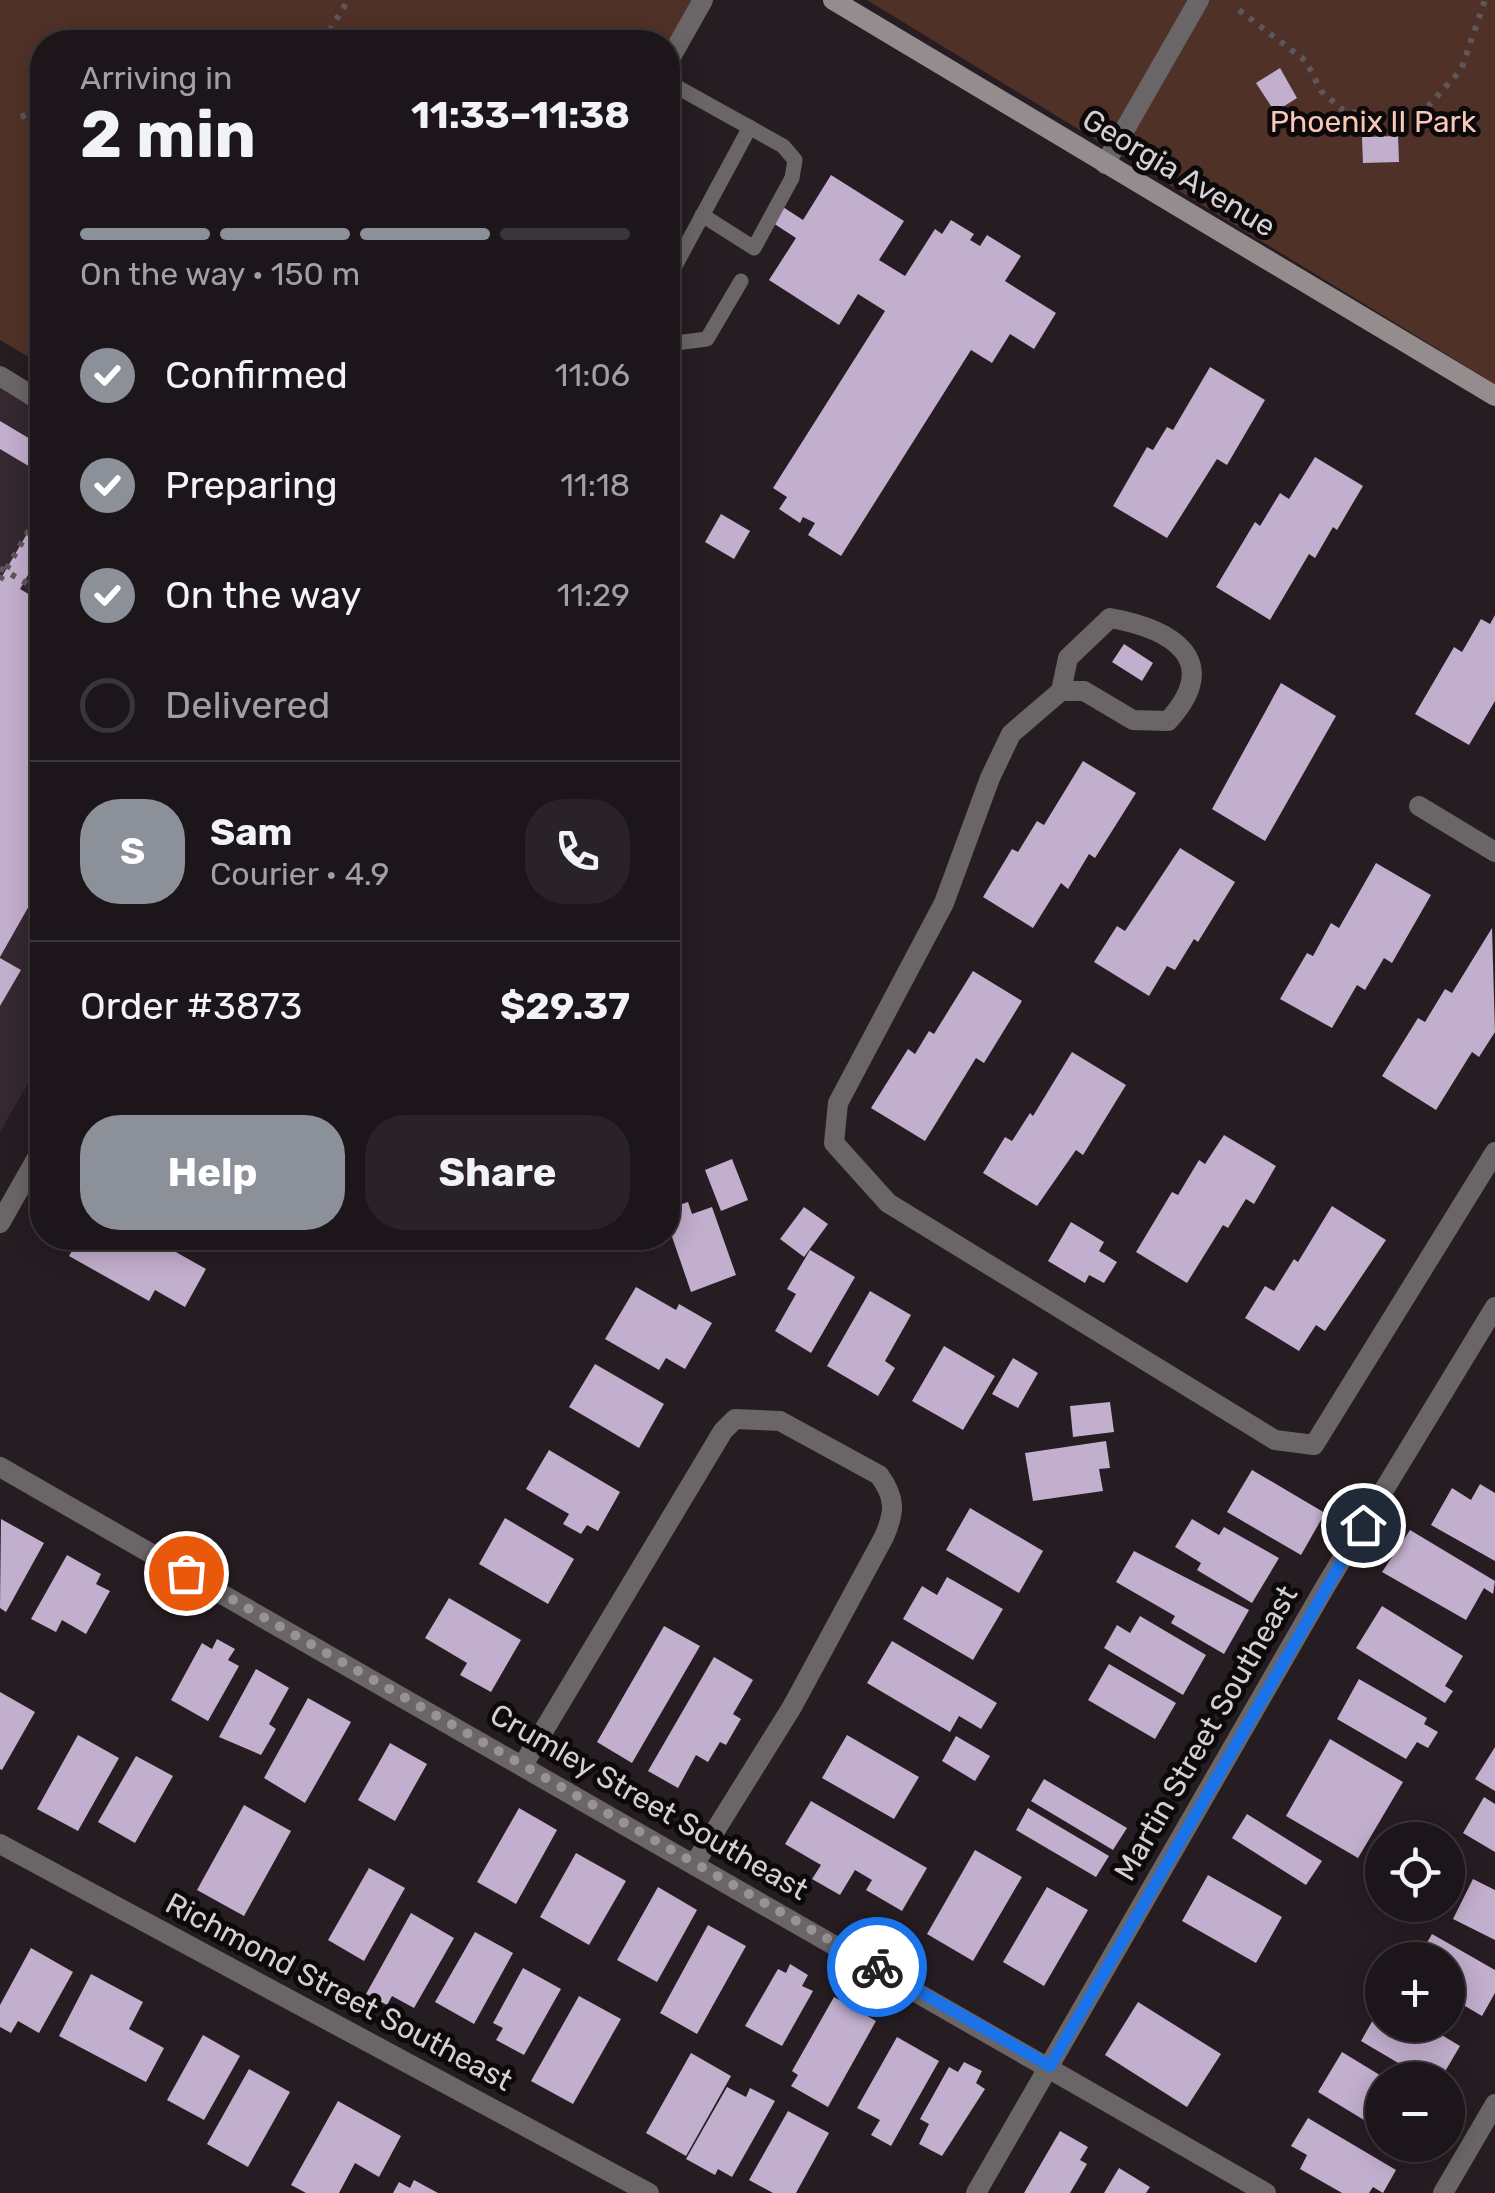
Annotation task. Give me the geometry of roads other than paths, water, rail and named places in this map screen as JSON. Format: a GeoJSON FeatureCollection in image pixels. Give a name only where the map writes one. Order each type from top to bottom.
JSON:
{"type":"FeatureCollection","features":[{"type":"Feature","properties":{"kind":"main road","name":"Georgia Avenue"},"geometry":{"type":"LineString","coordinates":[[833,0],[1495,396]]}},
{"type":"Feature","properties":{"kind":"street"},"geometry":{"type":"LineString","coordinates":[[680,41],[703,0]]}},
{"type":"Feature","properties":{"kind":"street"},"geometry":{"type":"LineString","coordinates":[[1105,164],[1199,0]]}},
{"type":"Feature","properties":{"kind":"street"},"geometry":{"type":"LineString","coordinates":[[0,376],[30,395]]}},
{"type":"Feature","properties":{"kind":"street"},"geometry":{"type":"LineString","coordinates":[[1062,691],[1084,691],[1133,720],[1168,721],[1188,699],[1195,675],[1185,649],[1145,624],[1110,618],[1068,658],[1062,691],[1011,734],[990,778],[944,904],[838,1103],[834,1143],[888,1203],[1275,1440],[1314,1444],[1495,1152]]}},
{"type":"Feature","properties":{"kind":"street"},"geometry":{"type":"LineString","coordinates":[[1420,806],[1495,852]]}},
{"type":"Feature","properties":{"kind":"street"},"geometry":{"type":"LineString","coordinates":[[0,1223],[30,1170]]}},
{"type":"Feature","properties":{"kind":"street","name":"Martin Street Southeast"},"geometry":{"type":"LineString","coordinates":[[976,2193],[1325,1587],[1495,1307]]}},
{"type":"Feature","properties":{"kind":"street"},"geometry":{"type":"LineString","coordinates":[[523,1765],[723,1431],[735,1420],[780,1422],[879,1475],[889,1489],[894,1512],[792,1707],[696,1863]]}},
{"type":"Feature","properties":{"kind":"street","name":"Crumley Street Southeast"},"geometry":{"type":"LineString","coordinates":[[0,1468],[696,1863],[1266,2193]]}},
{"type":"Feature","properties":{"kind":"street","name":"Richmond Street Southeast"},"geometry":{"type":"LineString","coordinates":[[0,1844],[649,2193]]}},
{"type":"Feature","properties":{"kind":"street"},"geometry":{"type":"LineString","coordinates":[[1443,2193],[1495,2104]]}},
{"type":"Feature","properties":{"kind":"lane"},"geometry":{"type":"LineString","coordinates":[[680,89],[783,146],[795,160],[792,178],[754,248],[702,215]]}},
{"type":"Feature","properties":{"kind":"lane"},"geometry":{"type":"LineString","coordinates":[[680,256],[750,127]]}},
{"type":"Feature","properties":{"kind":"lane"},"geometry":{"type":"LineString","coordinates":[[680,342],[707,339],[741,282]]}},
{"type":"Feature","properties":{"kind":"park label","name":"Phoenix II Park"},"geometry":{"type":"Point","coordinates":[1373,122]}}]}
